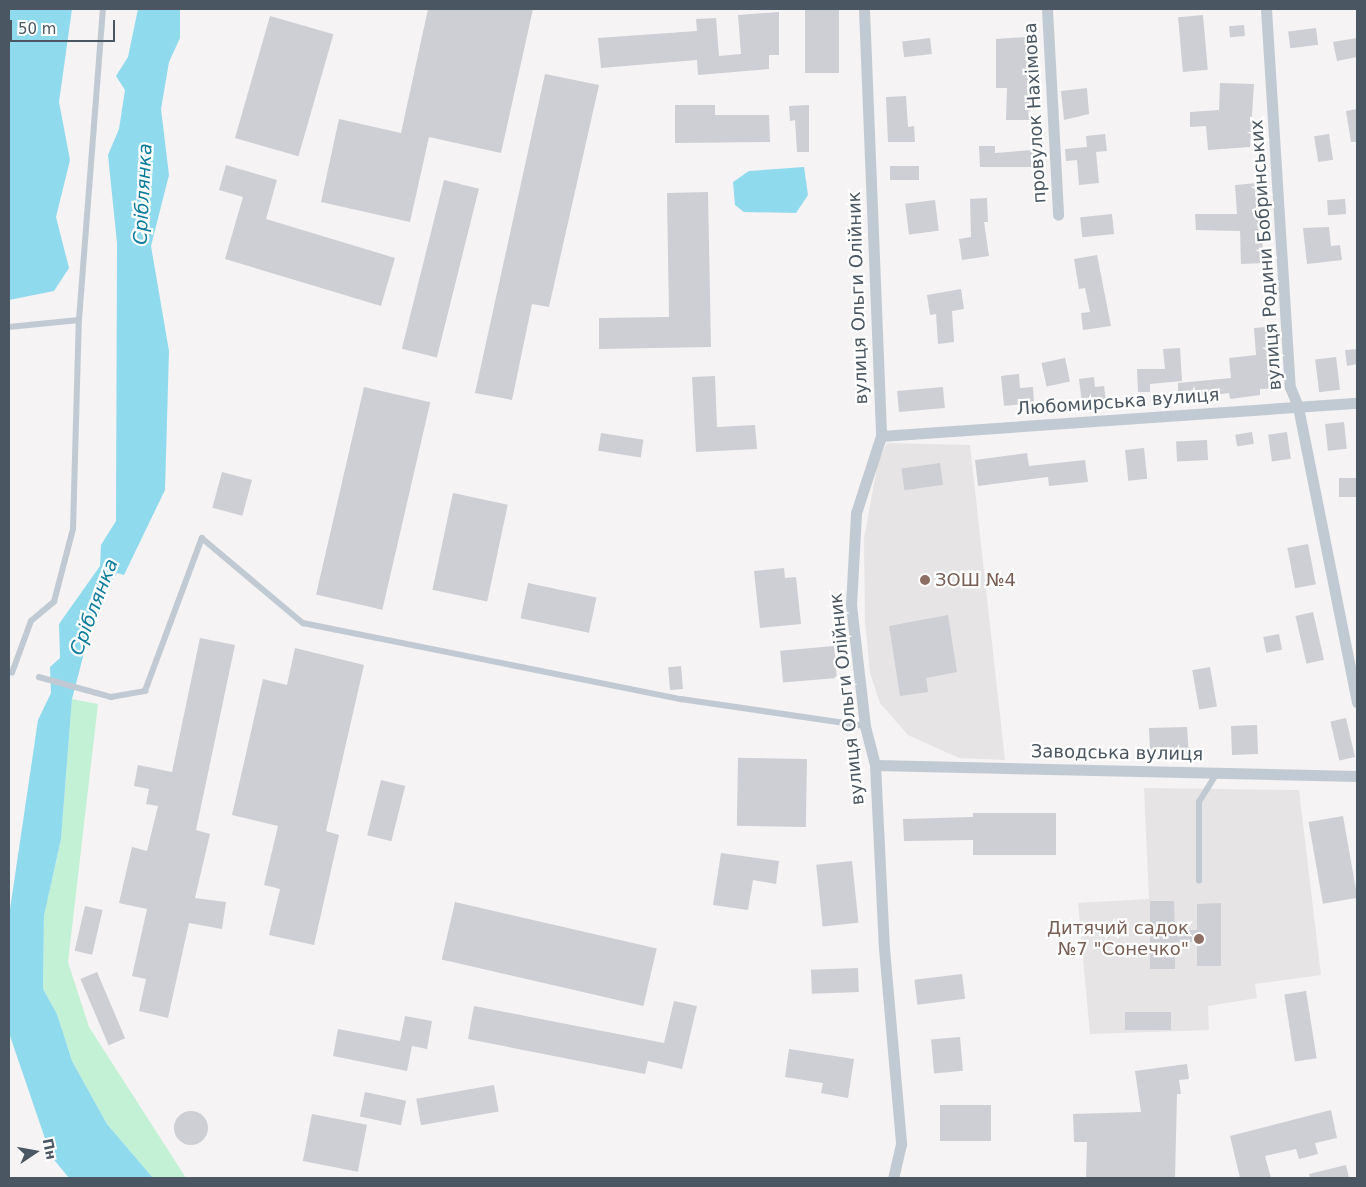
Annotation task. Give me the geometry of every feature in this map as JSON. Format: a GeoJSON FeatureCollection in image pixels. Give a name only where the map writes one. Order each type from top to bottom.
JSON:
{"type":"FeatureCollection","features":[{"type":"Feature","properties":{"kind":"street","name":"вулиця Ольги Олійник"},"geometry":{"type":"LineString","coordinates":[[864,9],[881,436],[856,513],[851,605],[865,726],[875,765],[884,948],[900,1134],[893,1178]]}},
{"type":"Feature","properties":{"kind":"street","name":"провулок Нахімова"},"geometry":{"type":"LineString","coordinates":[[1048,9],[1058,215]]}},
{"type":"Feature","properties":{"kind":"street","name":"вулиця Родини Бобринських"},"geometry":{"type":"LineString","coordinates":[[1266,9],[1290,387],[1298,407],[1357,702]]}},
{"type":"Feature","properties":{"kind":"street","name":"Любомирська вулиця"},"geometry":{"type":"LineString","coordinates":[[881,436],[1357,403]]}},
{"type":"Feature","properties":{"kind":"street","name":"Заводська вулиця"},"geometry":{"type":"LineString","coordinates":[[875,765],[1357,776]]}},
{"type":"Feature","properties":{"kind":"lane"},"geometry":{"type":"LineString","coordinates":[[12,673],[31,621],[54,602],[73,529],[79,320],[104,9]]}},
{"type":"Feature","properties":{"kind":"lane"},"geometry":{"type":"LineString","coordinates":[[9,327],[79,320]]}},
{"type":"Feature","properties":{"kind":"lane"},"geometry":{"type":"LineString","coordinates":[[39,678],[111,697],[145,691],[202,538],[303,622],[681,699],[865,726]]}},
{"type":"Feature","properties":{"kind":"lane"},"geometry":{"type":"LineString","coordinates":[[1199,881],[1199,802],[1218,772]]}},
{"type":"Feature","properties":{"kind":"shaded area","name":"ЗОШ №4"},"geometry":{"type":"Polygon","coordinates":[[[887,443],[970,445],[1005,760],[959,758],[908,735],[880,703],[870,673],[865,621],[864,539],[878,461],[887,443]]]}},
{"type":"Feature","properties":{"kind":"shaded area","name":"Дитячий садок №7 \"Сонечко\""},"geometry":{"type":"Polygon","coordinates":[[[1144,788],[1299,790],[1321,975],[1255,984],[1257,998],[1208,1006],[1209,1030],[1090,1034],[1078,903],[1149,899],[1144,788]]]}},
{"type":"Feature","properties":{"kind":"green space"},"geometry":{"type":"Polygon","coordinates":[[[72,699],[98,704],[68,962],[89,1027],[186,1178],[153,1178],[107,1124],[72,1061],[57,1014],[43,989],[44,916],[61,839],[72,699]]]}},
{"type":"Feature","properties":{"kind":"water"},"geometry":{"type":"Polygon","coordinates":[[[9,9],[72,9],[59,102],[70,160],[56,217],[69,268],[54,291],[9,300],[9,9]]]}},
{"type":"Feature","properties":{"kind":"water","name":"Сріблянка"},"geometry":{"type":"Polygon","coordinates":[[[138,9],[180,9],[180,38],[169,62],[161,109],[169,175],[151,246],[169,351],[165,490],[124,575],[117,573],[103,593],[104,604],[91,626],[72,699],[61,839],[44,916],[43,989],[57,1014],[72,1061],[107,1124],[153,1178],[69,1178],[51,1156],[9,1033],[9,916],[38,720],[51,693],[50,667],[60,658],[59,624],[100,566],[101,545],[116,521],[117,243],[108,155],[119,129],[125,90],[116,76],[128,57],[138,9]]]}},
{"type":"Feature","properties":{"kind":"water"},"geometry":{"type":"Polygon","coordinates":[[[804,167],[808,195],[796,213],[744,212],[735,205],[733,182],[749,171],[804,167]]]}},
{"type":"Feature","properties":{"kind":"building"},"geometry":{"type":"Polygon","coordinates":[[[428,9],[533,9],[501,153],[429,137],[410,222],[321,202],[339,119],[401,133],[428,9]]]}},
{"type":"Feature","properties":{"kind":"building"},"geometry":{"type":"Polygon","coordinates":[[[805,9],[839,9],[839,73],[805,73],[805,9]]]}},
{"type":"Feature","properties":{"kind":"building"},"geometry":{"type":"Polygon","coordinates":[[[779,12],[779,55],[769,55],[769,69],[698,75],[697,60],[601,68],[598,38],[697,31],[696,19],[716,18],[719,56],[741,54],[738,15],[779,12]]]}},
{"type":"Feature","properties":{"kind":"building"},"geometry":{"type":"Polygon","coordinates":[[[1203,15],[1208,70],[1183,72],[1178,17],[1203,15]]]}},
{"type":"Feature","properties":{"kind":"building"},"geometry":{"type":"Polygon","coordinates":[[[270,16],[333,34],[298,156],[235,138],[270,16]]]}},
{"type":"Feature","properties":{"kind":"building"},"geometry":{"type":"Polygon","coordinates":[[[1244,25],[1245,36],[1230,37],[1229,26],[1244,25]]]}},
{"type":"Feature","properties":{"kind":"building"},"geometry":{"type":"Polygon","coordinates":[[[1316,28],[1318,45],[1290,48],[1288,31],[1316,28]]]}},
{"type":"Feature","properties":{"kind":"building"},"geometry":{"type":"Polygon","coordinates":[[[1026,37],[1030,120],[1006,120],[1007,88],[996,88],[996,39],[1026,37]]]}},
{"type":"Feature","properties":{"kind":"building"},"geometry":{"type":"Polygon","coordinates":[[[930,38],[932,54],[904,57],[902,41],[930,38]]]}},
{"type":"Feature","properties":{"kind":"building"},"geometry":{"type":"Polygon","coordinates":[[[1357,38],[1357,57],[1337,61],[1333,42],[1357,38]]]}},
{"type":"Feature","properties":{"kind":"building"},"geometry":{"type":"Polygon","coordinates":[[[545,74],[599,85],[549,307],[532,304],[512,400],[475,393],[545,74]]]}},
{"type":"Feature","properties":{"kind":"building"},"geometry":{"type":"Polygon","coordinates":[[[1220,83],[1254,84],[1250,147],[1208,150],[1206,126],[1190,127],[1190,112],[1219,110],[1220,83]]]}},
{"type":"Feature","properties":{"kind":"building"},"geometry":{"type":"Polygon","coordinates":[[[1087,88],[1089,114],[1064,120],[1061,91],[1087,88]]]}},
{"type":"Feature","properties":{"kind":"building"},"geometry":{"type":"Polygon","coordinates":[[[906,96],[908,127],[914,126],[915,142],[888,142],[886,97],[906,96]]]}},
{"type":"Feature","properties":{"kind":"building"},"geometry":{"type":"Polygon","coordinates":[[[675,105],[715,105],[715,115],[769,115],[770,142],[675,143],[675,105]]]}},
{"type":"Feature","properties":{"kind":"building"},"geometry":{"type":"Polygon","coordinates":[[[809,105],[809,152],[797,152],[795,120],[790,121],[789,106],[809,105]]]}},
{"type":"Feature","properties":{"kind":"building"},"geometry":{"type":"Polygon","coordinates":[[[1357,109],[1357,142],[1351,142],[1346,111],[1357,109]]]}},
{"type":"Feature","properties":{"kind":"building"},"geometry":{"type":"Polygon","coordinates":[[[1105,134],[1107,151],[1096,152],[1099,183],[1079,185],[1077,160],[1066,161],[1065,149],[1087,147],[1086,136],[1105,134]]]}},
{"type":"Feature","properties":{"kind":"building"},"geometry":{"type":"Polygon","coordinates":[[[1329,134],[1333,160],[1318,162],[1314,136],[1329,134]]]}},
{"type":"Feature","properties":{"kind":"building"},"geometry":{"type":"Polygon","coordinates":[[[979,146],[995,146],[995,153],[1032,150],[1033,167],[980,167],[979,146]]]}},
{"type":"Feature","properties":{"kind":"building"},"geometry":{"type":"Polygon","coordinates":[[[226,165],[277,180],[266,219],[395,258],[381,306],[225,259],[243,197],[219,190],[226,165]]]}},
{"type":"Feature","properties":{"kind":"building"},"geometry":{"type":"Polygon","coordinates":[[[890,166],[919,166],[919,180],[890,180],[890,166]]]}},
{"type":"Feature","properties":{"kind":"building"},"geometry":{"type":"Polygon","coordinates":[[[444,180],[479,189],[437,358],[402,349],[444,180]]]}},
{"type":"Feature","properties":{"kind":"building"},"geometry":{"type":"Polygon","coordinates":[[[1257,183],[1264,263],[1241,264],[1240,231],[1196,230],[1195,214],[1237,214],[1235,185],[1257,183]]]}},
{"type":"Feature","properties":{"kind":"building"},"geometry":{"type":"Polygon","coordinates":[[[708,192],[711,347],[599,349],[599,318],[669,317],[667,193],[708,192]]]}},
{"type":"Feature","properties":{"kind":"building"},"geometry":{"type":"Polygon","coordinates":[[[987,198],[988,222],[984,222],[989,256],[962,260],[959,239],[971,237],[970,199],[987,198]]]}},
{"type":"Feature","properties":{"kind":"building"},"geometry":{"type":"Polygon","coordinates":[[[1345,199],[1346,214],[1328,215],[1327,200],[1345,199]]]}},
{"type":"Feature","properties":{"kind":"building"},"geometry":{"type":"Polygon","coordinates":[[[935,200],[939,231],[909,234],[905,204],[935,200]]]}},
{"type":"Feature","properties":{"kind":"building"},"geometry":{"type":"Polygon","coordinates":[[[1112,214],[1114,234],[1082,237],[1080,217],[1112,214]]]}},
{"type":"Feature","properties":{"kind":"building"},"geometry":{"type":"Polygon","coordinates":[[[1329,227],[1331,246],[1340,245],[1342,260],[1307,264],[1303,228],[1329,227]]]}},
{"type":"Feature","properties":{"kind":"building"},"geometry":{"type":"Polygon","coordinates":[[[1097,255],[1111,326],[1083,330],[1081,313],[1090,312],[1085,288],[1079,289],[1074,259],[1097,255]]]}},
{"type":"Feature","properties":{"kind":"building"},"geometry":{"type":"Polygon","coordinates":[[[961,289],[964,309],[952,311],[954,342],[938,344],[936,314],[930,315],[927,295],[961,289]]]}},
{"type":"Feature","properties":{"kind":"building"},"geometry":{"type":"Polygon","coordinates":[[[1266,327],[1276,388],[1260,389],[1260,395],[1230,399],[1229,393],[1178,399],[1178,383],[1231,378],[1229,358],[1256,355],[1254,328],[1266,327]]]}},
{"type":"Feature","properties":{"kind":"building"},"geometry":{"type":"Polygon","coordinates":[[[1180,348],[1182,381],[1150,384],[1150,392],[1138,392],[1137,369],[1165,369],[1163,349],[1180,348]]]}},
{"type":"Feature","properties":{"kind":"building"},"geometry":{"type":"Polygon","coordinates":[[[1357,349],[1357,364],[1347,366],[1345,350],[1357,349]]]}},
{"type":"Feature","properties":{"kind":"building"},"geometry":{"type":"Polygon","coordinates":[[[1336,357],[1340,390],[1319,392],[1315,360],[1336,357]]]}},
{"type":"Feature","properties":{"kind":"building"},"geometry":{"type":"Polygon","coordinates":[[[1065,358],[1070,381],[1047,386],[1042,363],[1065,358]]]}},
{"type":"Feature","properties":{"kind":"building"},"geometry":{"type":"Polygon","coordinates":[[[1019,374],[1020,388],[1033,387],[1034,403],[1004,406],[1001,376],[1019,374]]]}},
{"type":"Feature","properties":{"kind":"building"},"geometry":{"type":"Polygon","coordinates":[[[715,376],[717,427],[755,425],[757,449],[696,452],[692,377],[715,376]]]}},
{"type":"Feature","properties":{"kind":"building"},"geometry":{"type":"Polygon","coordinates":[[[1094,377],[1095,387],[1104,386],[1106,401],[1082,403],[1079,379],[1094,377]]]}},
{"type":"Feature","properties":{"kind":"building"},"geometry":{"type":"Polygon","coordinates":[[[364,387],[430,402],[382,610],[316,595],[364,387]]]}},
{"type":"Feature","properties":{"kind":"building"},"geometry":{"type":"Polygon","coordinates":[[[943,387],[945,408],[899,412],[897,391],[943,387]]]}},
{"type":"Feature","properties":{"kind":"building"},"geometry":{"type":"Polygon","coordinates":[[[1344,422],[1347,449],[1328,451],[1325,424],[1344,422]]]}},
{"type":"Feature","properties":{"kind":"building"},"geometry":{"type":"Polygon","coordinates":[[[1252,432],[1254,444],[1237,447],[1235,435],[1252,432]]]}},
{"type":"Feature","properties":{"kind":"building"},"geometry":{"type":"Polygon","coordinates":[[[1287,432],[1291,459],[1272,461],[1268,435],[1287,432]]]}},
{"type":"Feature","properties":{"kind":"building"},"geometry":{"type":"Polygon","coordinates":[[[601,433],[643,440],[641,458],[598,451],[601,433]]]}},
{"type":"Feature","properties":{"kind":"building"},"geometry":{"type":"Polygon","coordinates":[[[1207,440],[1208,460],[1177,462],[1176,442],[1207,440]]]}},
{"type":"Feature","properties":{"kind":"building"},"geometry":{"type":"Polygon","coordinates":[[[1144,448],[1147,479],[1128,481],[1125,450],[1144,448]]]}},
{"type":"Feature","properties":{"kind":"building"},"geometry":{"type":"Polygon","coordinates":[[[1027,453],[1029,466],[1085,460],[1088,482],[1049,486],[1048,477],[978,486],[975,460],[1027,453]]]}},
{"type":"Feature","properties":{"kind":"building"},"geometry":{"type":"Polygon","coordinates":[[[940,463],[943,485],[904,490],[901,468],[940,463]]]}},
{"type":"Feature","properties":{"kind":"building"},"geometry":{"type":"Polygon","coordinates":[[[222,472],[252,480],[242,516],[212,508],[222,472]]]}},
{"type":"Feature","properties":{"kind":"building"},"geometry":{"type":"Polygon","coordinates":[[[1339,478],[1357,478],[1357,497],[1339,497],[1339,478]]]}},
{"type":"Feature","properties":{"kind":"building"},"geometry":{"type":"Polygon","coordinates":[[[453,493],[508,505],[487,601],[432,590],[453,493]]]}},
{"type":"Feature","properties":{"kind":"building"},"geometry":{"type":"Polygon","coordinates":[[[1308,544],[1316,584],[1295,588],[1287,548],[1308,544]]]}},
{"type":"Feature","properties":{"kind":"building"},"geometry":{"type":"Polygon","coordinates":[[[784,568],[785,578],[796,577],[801,624],[760,628],[754,571],[784,568]]]}},
{"type":"Feature","properties":{"kind":"building"},"geometry":{"type":"Polygon","coordinates":[[[528,583],[596,598],[589,633],[521,618],[528,583]]]}},
{"type":"Feature","properties":{"kind":"building"},"geometry":{"type":"Polygon","coordinates":[[[1313,612],[1324,660],[1306,664],[1295,616],[1313,612]]]}},
{"type":"Feature","properties":{"kind":"building"},"geometry":{"type":"Polygon","coordinates":[[[948,615],[957,672],[926,678],[928,692],[900,696],[889,626],[948,615]]]}},
{"type":"Feature","properties":{"kind":"building"},"geometry":{"type":"Polygon","coordinates":[[[1279,634],[1282,650],[1266,653],[1263,637],[1279,634]]]}},
{"type":"Feature","properties":{"kind":"building"},"geometry":{"type":"Polygon","coordinates":[[[200,638],[235,645],[196,830],[210,834],[195,898],[226,902],[222,929],[189,923],[168,1018],[139,1011],[146,979],[132,976],[147,909],[119,903],[132,847],[147,851],[158,806],[146,804],[149,789],[134,786],[138,765],[172,772],[200,638]]]}},
{"type":"Feature","properties":{"kind":"building"},"geometry":{"type":"Polygon","coordinates":[[[834,646],[837,678],[783,683],[780,651],[834,646]]]}},
{"type":"Feature","properties":{"kind":"building"},"geometry":{"type":"Polygon","coordinates":[[[295,648],[364,665],[326,831],[339,835],[314,945],[269,935],[280,889],[264,885],[278,826],[232,815],[263,679],[287,685],[295,648]]]}},
{"type":"Feature","properties":{"kind":"building"},"geometry":{"type":"Polygon","coordinates":[[[681,666],[683,689],[670,690],[668,667],[681,666]]]}},
{"type":"Feature","properties":{"kind":"building"},"geometry":{"type":"Polygon","coordinates":[[[1210,667],[1217,706],[1199,710],[1192,670],[1210,667]]]}},
{"type":"Feature","properties":{"kind":"building"},"geometry":{"type":"Polygon","coordinates":[[[1346,718],[1355,757],[1339,761],[1330,722],[1346,718]]]}},
{"type":"Feature","properties":{"kind":"building"},"geometry":{"type":"Polygon","coordinates":[[[1257,725],[1258,754],[1232,755],[1231,726],[1257,725]]]}},
{"type":"Feature","properties":{"kind":"building"},"geometry":{"type":"Polygon","coordinates":[[[1187,727],[1189,757],[1170,758],[1169,748],[1150,749],[1149,728],[1187,727]]]}},
{"type":"Feature","properties":{"kind":"building"},"geometry":{"type":"Polygon","coordinates":[[[738,758],[807,759],[806,827],[737,826],[738,758]]]}},
{"type":"Feature","properties":{"kind":"building"},"geometry":{"type":"Polygon","coordinates":[[[381,780],[405,786],[391,841],[367,835],[381,780]]]}},
{"type":"Feature","properties":{"kind":"building"},"geometry":{"type":"Polygon","coordinates":[[[973,813],[1056,813],[1056,855],[973,855],[973,840],[904,841],[903,819],[973,817],[973,813]]]}},
{"type":"Feature","properties":{"kind":"building"},"geometry":{"type":"Polygon","coordinates":[[[1343,816],[1357,898],[1323,904],[1309,822],[1343,816]]]}},
{"type":"Feature","properties":{"kind":"building"},"geometry":{"type":"Polygon","coordinates":[[[721,853],[779,861],[776,884],[753,880],[748,910],[713,905],[721,853]]]}},
{"type":"Feature","properties":{"kind":"building"},"geometry":{"type":"Polygon","coordinates":[[[852,861],[858,923],[823,926],[816,865],[852,861]]]}},
{"type":"Feature","properties":{"kind":"building"},"geometry":{"type":"Polygon","coordinates":[[[1150,901],[1174,901],[1175,931],[1197,930],[1197,904],[1221,903],[1221,966],[1197,966],[1197,942],[1175,942],[1175,969],[1150,969],[1150,901]]]}},
{"type":"Feature","properties":{"kind":"building"},"geometry":{"type":"Polygon","coordinates":[[[455,902],[657,949],[643,1006],[442,959],[455,902]]]}},
{"type":"Feature","properties":{"kind":"building"},"geometry":{"type":"Polygon","coordinates":[[[85,906],[103,910],[92,955],[75,951],[85,906]]]}},
{"type":"Feature","properties":{"kind":"building"},"geometry":{"type":"Polygon","coordinates":[[[858,968],[859,992],[812,994],[811,970],[858,968]]]}},
{"type":"Feature","properties":{"kind":"building"},"geometry":{"type":"Polygon","coordinates":[[[97,972],[125,1038],[109,1045],[80,979],[97,972]]]}},
{"type":"Feature","properties":{"kind":"building"},"geometry":{"type":"Polygon","coordinates":[[[962,974],[965,999],[917,1005],[914,980],[962,974]]]}},
{"type":"Feature","properties":{"kind":"building"},"geometry":{"type":"Polygon","coordinates":[[[1306,991],[1317,1058],[1295,1062],[1284,994],[1306,991]]]}},
{"type":"Feature","properties":{"kind":"building"},"geometry":{"type":"Polygon","coordinates":[[[674,1001],[697,1006],[682,1069],[648,1061],[645,1074],[468,1039],[474,1006],[664,1043],[674,1001]]]}},
{"type":"Feature","properties":{"kind":"building"},"geometry":{"type":"Polygon","coordinates":[[[1125,1012],[1171,1012],[1171,1030],[1125,1030],[1125,1012]]]}},
{"type":"Feature","properties":{"kind":"building"},"geometry":{"type":"Polygon","coordinates":[[[405,1016],[432,1021],[427,1049],[412,1046],[407,1071],[333,1056],[338,1029],[400,1041],[405,1016]]]}},
{"type":"Feature","properties":{"kind":"building"},"geometry":{"type":"Polygon","coordinates":[[[960,1037],[963,1071],[934,1073],[931,1040],[960,1037]]]}},
{"type":"Feature","properties":{"kind":"building"},"geometry":{"type":"Polygon","coordinates":[[[789,1049],[854,1059],[848,1098],[821,1093],[823,1083],[785,1077],[789,1049]]]}},
{"type":"Feature","properties":{"kind":"building"},"geometry":{"type":"Polygon","coordinates":[[[1187,1064],[1189,1079],[1179,1080],[1181,1094],[1177,1094],[1175,1178],[1086,1178],[1087,1142],[1074,1142],[1073,1114],[1141,1112],[1135,1071],[1187,1064]]]}},
{"type":"Feature","properties":{"kind":"building"},"geometry":{"type":"Polygon","coordinates":[[[494,1085],[499,1112],[421,1125],[416,1099],[494,1085]]]}},
{"type":"Feature","properties":{"kind":"building"},"geometry":{"type":"Polygon","coordinates":[[[365,1092],[406,1101],[401,1125],[360,1116],[365,1092]]]}},
{"type":"Feature","properties":{"kind":"building"},"geometry":{"type":"Polygon","coordinates":[[[940,1105],[991,1105],[991,1141],[940,1141],[940,1105]]]}},
{"type":"Feature","properties":{"kind":"building"},"geometry":{"type":"Polygon","coordinates":[[[1331,1110],[1337,1138],[1315,1143],[1318,1154],[1299,1159],[1296,1149],[1265,1156],[1271,1178],[1240,1178],[1230,1136],[1331,1110]]]}},
{"type":"Feature","properties":{"kind":"building"},"geometry":{"type":"Polygon","coordinates":[[[191,1111],[203,1116],[208,1128],[203,1140],[191,1145],[179,1140],[174,1128],[179,1116],[191,1111]]]}},
{"type":"Feature","properties":{"kind":"building"},"geometry":{"type":"Polygon","coordinates":[[[312,1114],[367,1125],[358,1172],[303,1161],[312,1114]]]}},
{"type":"Feature","properties":{"kind":"building"},"geometry":{"type":"Polygon","coordinates":[[[1346,1165],[1349,1178],[1310,1178],[1309,1174],[1346,1165]]]}},
{"type":"Feature","properties":{"kind":"place","name":"ЗОШ №4"},"geometry":{"type":"Point","coordinates":[925,580]}},
{"type":"Feature","properties":{"kind":"place","name":"Дитячий садок №7 \"Сонечко\""},"geometry":{"type":"Point","coordinates":[1199,939]}}]}
